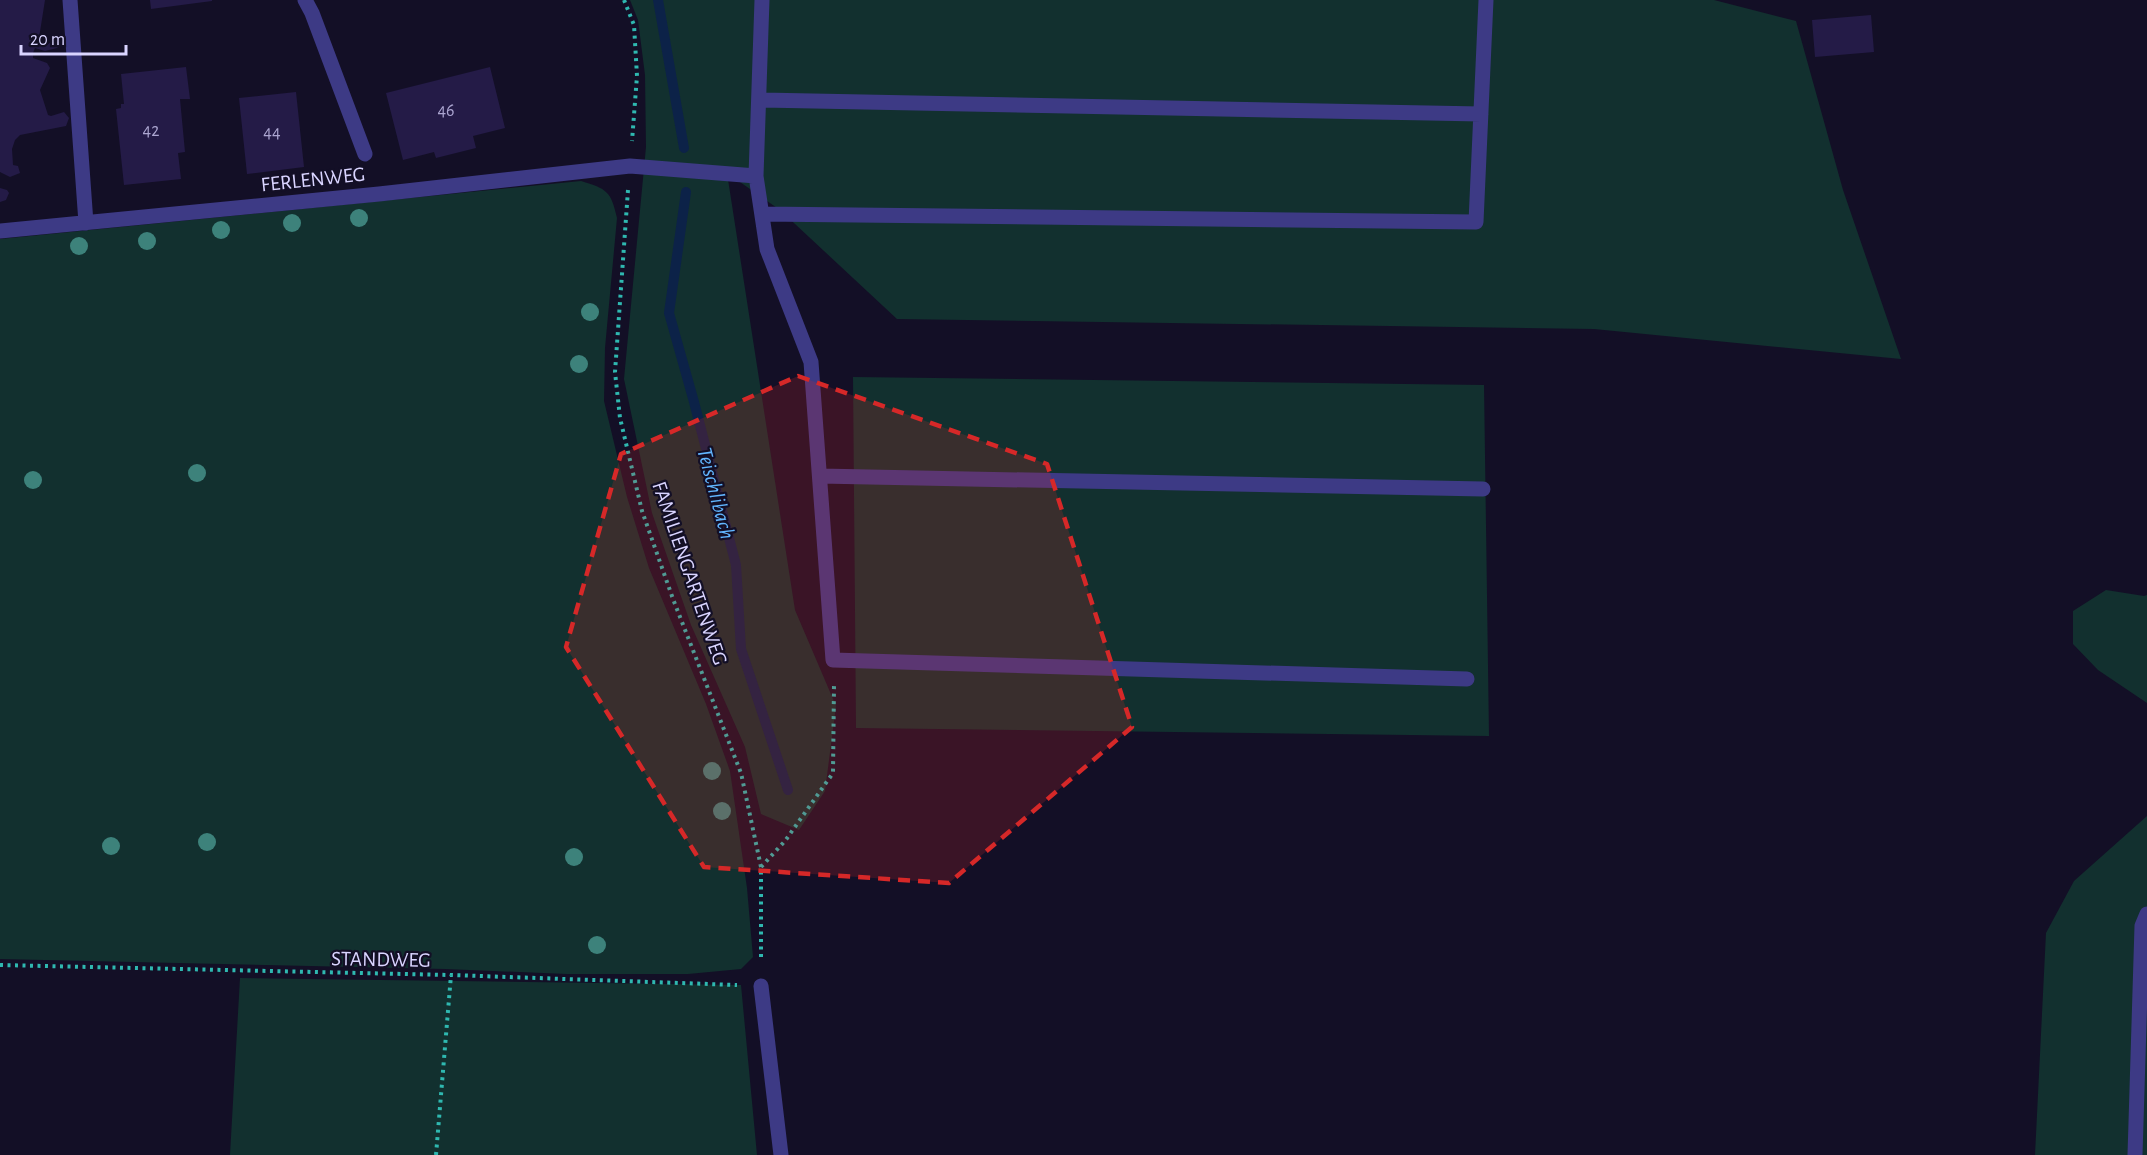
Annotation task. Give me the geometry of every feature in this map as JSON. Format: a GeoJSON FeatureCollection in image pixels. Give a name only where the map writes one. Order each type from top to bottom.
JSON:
{"type":"FeatureCollection","features":[{"type":"Feature","properties":{"kind":"street"},"geometry":{"type":"LineString","coordinates":[[70,0],[86,223]]}},
{"type":"Feature","properties":{"kind":"street"},"geometry":{"type":"LineString","coordinates":[[305,0],[312,13],[365,154]]}},
{"type":"Feature","properties":{"kind":"street"},"geometry":{"type":"LineString","coordinates":[[762,0],[756,176],[767,249],[811,362],[833,660],[1467,679]]}},
{"type":"Feature","properties":{"kind":"street"},"geometry":{"type":"LineString","coordinates":[[762,213],[1476,222],[1486,0]]}},
{"type":"Feature","properties":{"kind":"street"},"geometry":{"type":"LineString","coordinates":[[759,100],[1481,114]]}},
{"type":"Feature","properties":{"kind":"street","name":"FERLENWEG"},"geometry":{"type":"LineString","coordinates":[[0,231],[379,194],[630,166],[756,176]]}},
{"type":"Feature","properties":{"kind":"street"},"geometry":{"type":"LineString","coordinates":[[819,476],[1483,489]]}},
{"type":"Feature","properties":{"kind":"street"},"geometry":{"type":"LineString","coordinates":[[2135,1155],[2142,926],[2147,914]]}},
{"type":"Feature","properties":{"kind":"street"},"geometry":{"type":"LineString","coordinates":[[761,986],[781,1155]]}},
{"type":"Feature","properties":{"kind":"path","name":"FAMILIENGARTENWEG"},"geometry":{"type":"LineString","coordinates":[[624,0],[634,25],[637,76],[615,372],[620,418],[642,511],[673,599],[741,773],[761,867],[761,986]]}},
{"type":"Feature","properties":{"kind":"path"},"geometry":{"type":"LineString","coordinates":[[761,867],[784,841],[833,773],[835,732],[833,660]]}},
{"type":"Feature","properties":{"kind":"path","name":"STANDWEG"},"geometry":{"type":"LineString","coordinates":[[0,965],[451,975],[761,986]]}},
{"type":"Feature","properties":{"kind":"path"},"geometry":{"type":"LineString","coordinates":[[436,1155],[451,975]]}},
{"type":"Feature","properties":{"kind":"highlighted area"},"geometry":{"type":"Polygon","coordinates":[[[798,376],[1047,464],[1132,727],[949,883],[704,867],[566,647],[621,454],[798,376]]]}},
{"type":"Feature","properties":{"kind":"green space"},"geometry":{"type":"Polygon","coordinates":[[[630,0],[1714,0],[1796,21],[1843,190],[1901,359],[1594,329],[897,319],[780,210],[727,173],[795,610],[836,706],[825,791],[799,830],[761,814],[745,747],[691,625],[652,513],[624,379],[646,147],[645,75],[638,20],[630,0]]]}},
{"type":"Feature","properties":{"kind":"green space"},"geometry":{"type":"Polygon","coordinates":[[[581,181],[597,186],[606,192],[617,218],[605,348],[604,401],[627,497],[649,568],[706,704],[730,771],[747,888],[753,957],[741,969],[688,974],[567,974],[0,959],[0,239],[581,181]]]}},
{"type":"Feature","properties":{"kind":"green space"},"geometry":{"type":"Polygon","coordinates":[[[853,377],[1484,385],[1489,736],[856,728],[853,377]]]}},
{"type":"Feature","properties":{"kind":"green space"},"geometry":{"type":"Polygon","coordinates":[[[2106,590],[2147,595],[2147,703],[2098,670],[2073,644],[2073,611],[2106,590]]]}},
{"type":"Feature","properties":{"kind":"green space"},"geometry":{"type":"Polygon","coordinates":[[[2147,816],[2147,1155],[2035,1155],[2046,933],[2074,881],[2147,816]]]}},
{"type":"Feature","properties":{"kind":"green space"},"geometry":{"type":"Polygon","coordinates":[[[240,978],[741,985],[757,1155],[230,1155],[240,978]]]}},
{"type":"Feature","properties":{"kind":"building"},"geometry":{"type":"Polygon","coordinates":[[[0,0],[45,0],[40,43],[47,45],[54,40],[60,45],[45,51],[35,48],[33,58],[47,63],[50,68],[40,90],[48,115],[64,112],[69,118],[66,126],[20,135],[15,140],[12,149],[13,165],[18,166],[20,173],[10,177],[0,172],[0,0]]]}},
{"type":"Feature","properties":{"kind":"building"},"geometry":{"type":"Polygon","coordinates":[[[150,0],[212,0],[212,1],[151,9],[150,0]]]}},
{"type":"Feature","properties":{"kind":"building"},"geometry":{"type":"Polygon","coordinates":[[[1871,15],[1874,52],[1815,57],[1812,20],[1871,15]]]}},
{"type":"Feature","properties":{"kind":"building"},"geometry":{"type":"Polygon","coordinates":[[[186,67],[190,99],[180,99],[185,152],[178,153],[181,179],[124,185],[116,109],[121,108],[121,104],[124,104],[121,74],[186,67]]]}},
{"type":"Feature","properties":{"kind":"building"},"geometry":{"type":"Polygon","coordinates":[[[490,67],[505,128],[473,136],[476,148],[436,158],[434,152],[403,160],[386,93],[490,67]]]}},
{"type":"Feature","properties":{"kind":"building"},"geometry":{"type":"Polygon","coordinates":[[[296,92],[304,167],[247,174],[239,98],[296,92]]]}},
{"type":"Feature","properties":{"kind":"building"},"geometry":{"type":"Polygon","coordinates":[[[0,188],[9,193],[6,200],[0,202],[0,188]]]}},
{"type":"Feature","properties":{"kind":"waterway","name":"Teischlibach"},"geometry":{"type":"LineString","coordinates":[[658,0],[684,148]]}},
{"type":"Feature","properties":{"kind":"waterway","name":"Teischlibach"},"geometry":{"type":"LineString","coordinates":[[686,192],[669,313],[736,565],[741,649],[788,790]]}}]}
